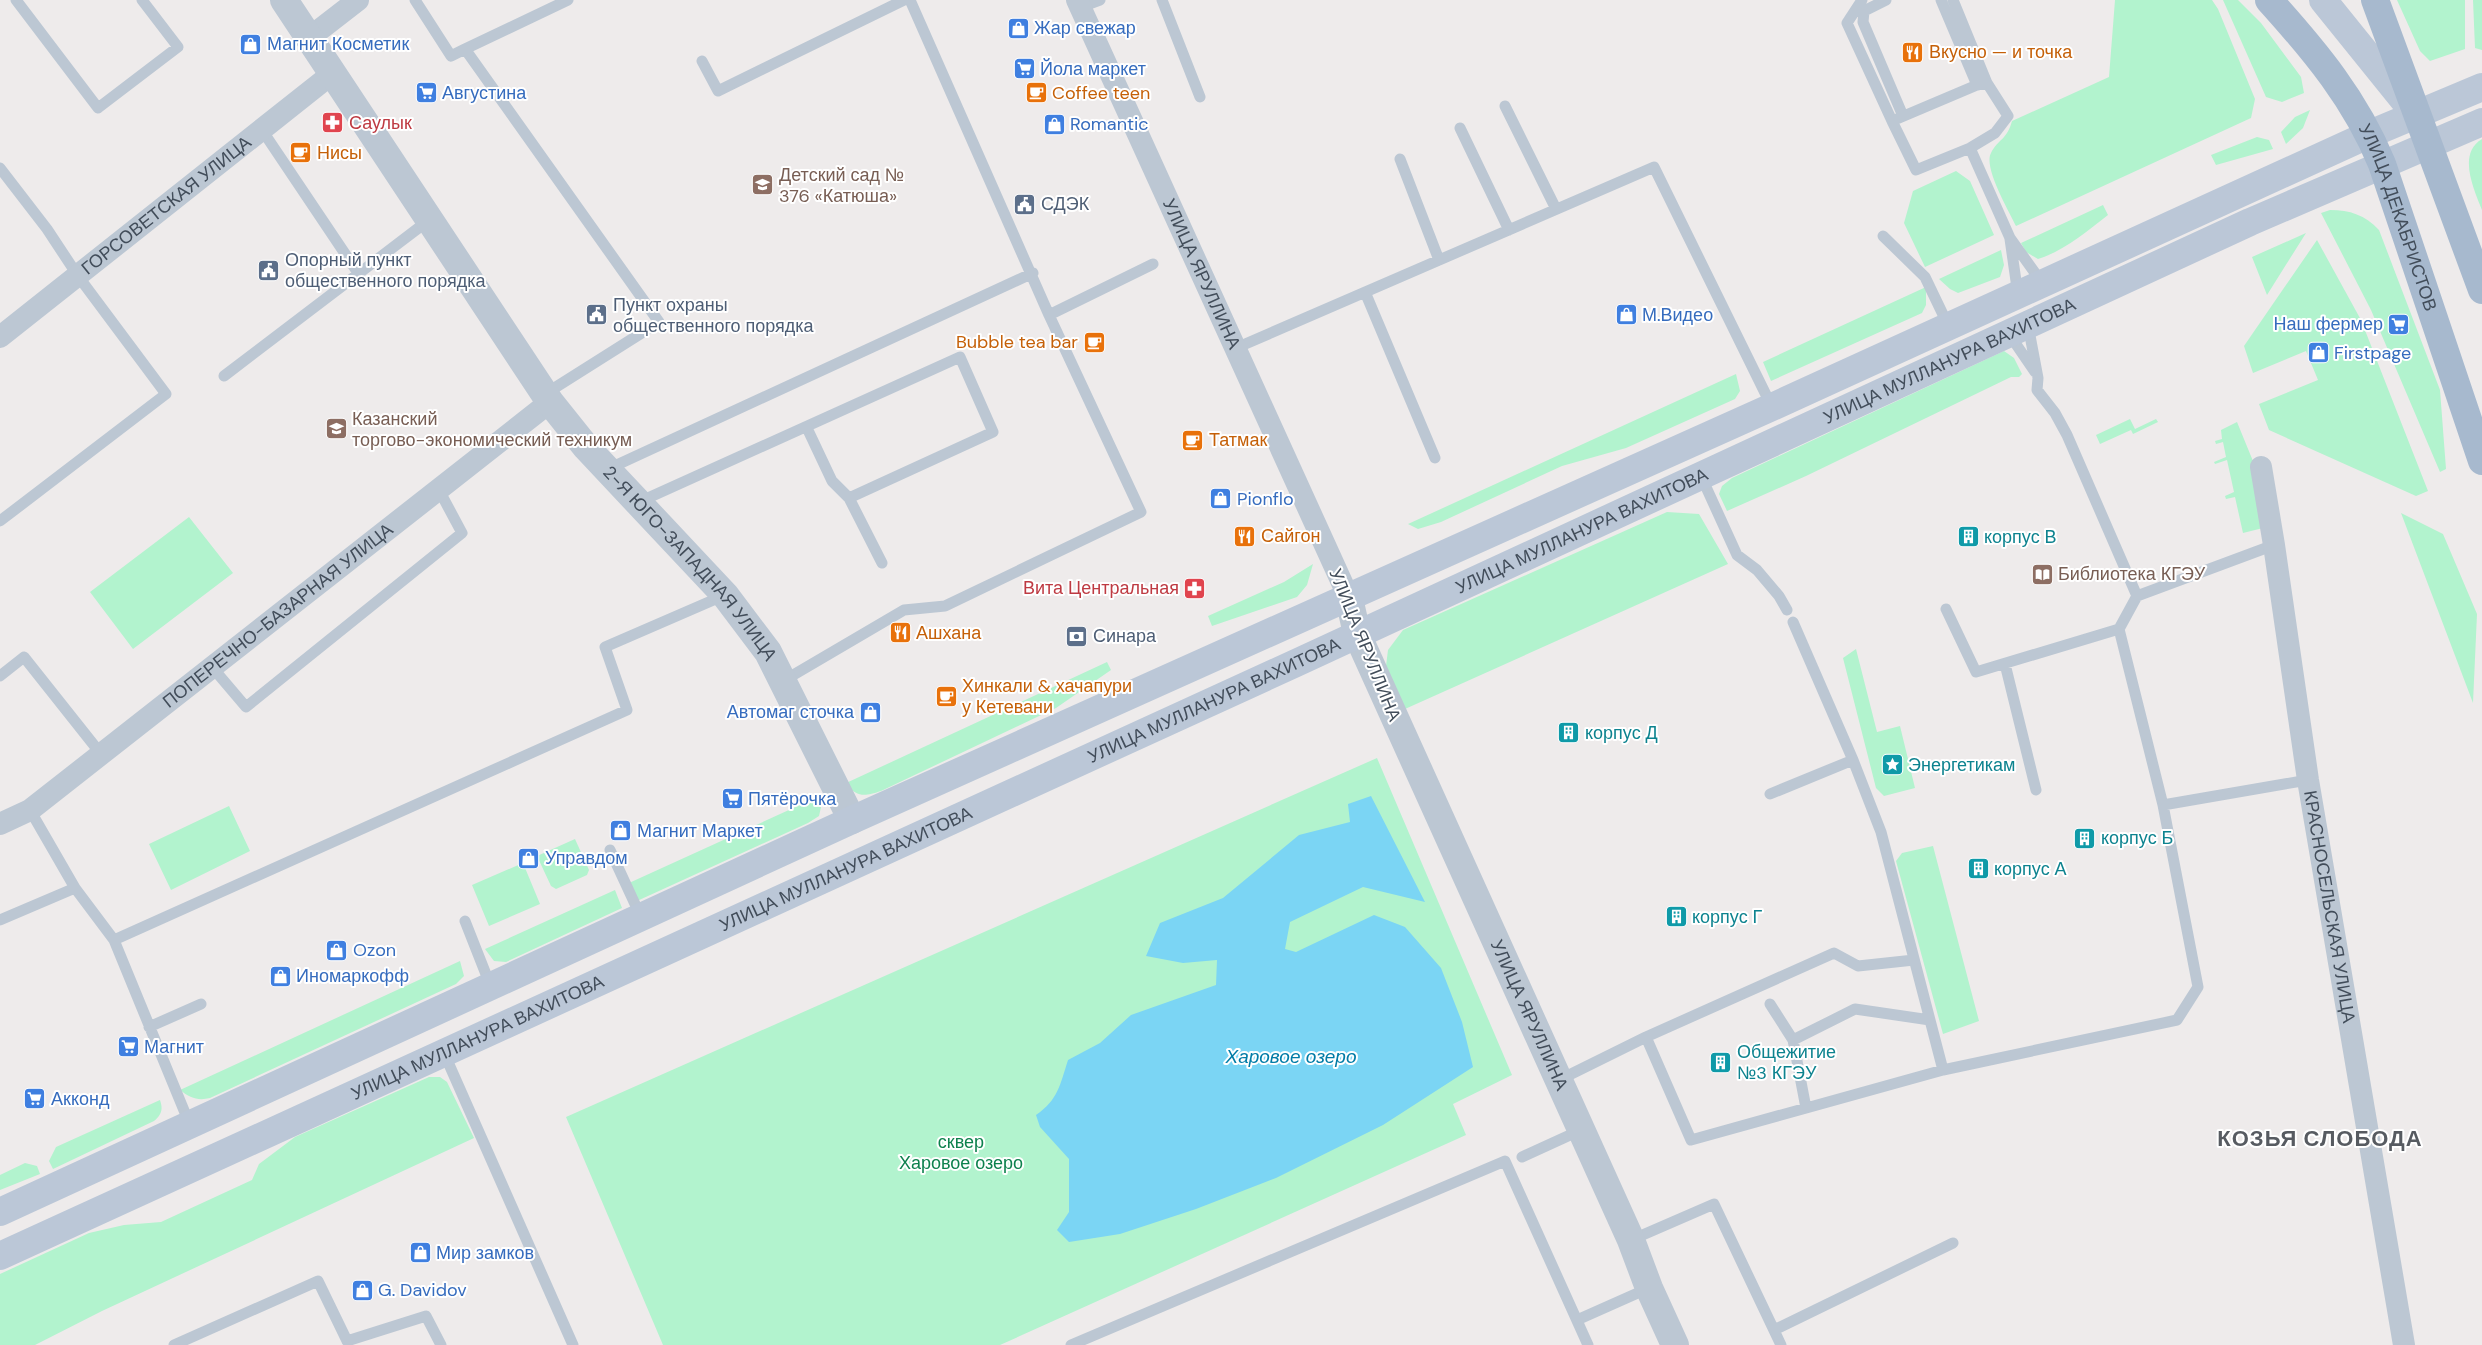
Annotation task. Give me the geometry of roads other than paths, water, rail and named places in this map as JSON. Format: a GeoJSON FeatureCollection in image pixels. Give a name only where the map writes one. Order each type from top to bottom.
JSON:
{"type":"FeatureCollection","features":[{"type":"Feature","properties":{"kind":"main road","name":"УЛИЦА ДЕКАБРИСТОВ"},"geometry":{"type":"LineString","coordinates":[[2269,0],[2319,56],[2370,134],[2382,164],[2482,461]]}},
{"type":"Feature","properties":{"kind":"main road"},"geometry":{"type":"LineString","coordinates":[[2323,0],[2416,115]]}},
{"type":"Feature","properties":{"kind":"main road"},"geometry":{"type":"LineString","coordinates":[[2375,0],[2482,290]]}},
{"type":"Feature","properties":{"kind":"main road","name":"УЛИЦА МУЛЛАНУРА ВАХИТОВА"},"geometry":{"type":"LineString","coordinates":[[0,1212],[852,820],[1772,408],[1948,325],[2043,284],[2370,134],[2482,87]]}},
{"type":"Feature","properties":{"kind":"main road","name":"УЛИЦА МУЛЛАНУРА ВАХИТОВА"},"geometry":{"type":"LineString","coordinates":[[0,1256],[444,1054],[2266,215],[2482,122]]}},
{"type":"Feature","properties":{"kind":"street","name":"2-Я ЮГО-ЗАПАДНАЯ УЛИЦА"},"geometry":{"type":"LineString","coordinates":[[284,0],[430,218],[547,398],[586,446],[725,595],[768,652],[852,820]]}},
{"type":"Feature","properties":{"kind":"street"},"geometry":{"type":"LineString","coordinates":[[309,38],[358,0]]}},
{"type":"Feature","properties":{"kind":"street","name":"УЛИЦА ЯРУЛЛИНА"},"geometry":{"type":"LineString","coordinates":[[1086,2],[1236,348],[1349,598],[1357,634],[1631,1240],[1649,1288],[1676,1345]]}},
{"type":"Feature","properties":{"kind":"street","name":"ГОРСОВЕТСКАЯ УЛИЦА"},"geometry":{"type":"LineString","coordinates":[[0,337],[333,73]]}},
{"type":"Feature","properties":{"kind":"street","name":"ПОПЕРЕЧНО-БАЗАРНАЯ УЛИЦА"},"geometry":{"type":"LineString","coordinates":[[0,824],[30,810],[439,490],[547,398]]}},
{"type":"Feature","properties":{"kind":"street","name":"КРАСНОСЕЛЬСКАЯ УЛИЦА"},"geometry":{"type":"LineString","coordinates":[[2261,467],[2308,780],[2404,1345]]}},
{"type":"Feature","properties":{"kind":"lane"},"geometry":{"type":"LineString","coordinates":[[16,0],[98,108],[178,47],[142,0]]}},
{"type":"Feature","properties":{"kind":"lane"},"geometry":{"type":"LineString","coordinates":[[415,0],[451,56],[568,0]]}},
{"type":"Feature","properties":{"kind":"lane"},"geometry":{"type":"LineString","coordinates":[[702,61],[718,91],[904,0]]}},
{"type":"Feature","properties":{"kind":"lane"},"geometry":{"type":"LineString","coordinates":[[784,681],[904,610],[945,606],[1142,512],[1049,315],[1033,274],[910,0]]}},
{"type":"Feature","properties":{"kind":"lane"},"geometry":{"type":"LineString","coordinates":[[1162,0],[1200,97]]}},
{"type":"Feature","properties":{"kind":"lane"},"geometry":{"type":"LineString","coordinates":[[1862,0],[1847,23],[1897,119]]}},
{"type":"Feature","properties":{"kind":"lane"},"geometry":{"type":"LineString","coordinates":[[1886,0],[1864,10],[1863,22],[1916,170],[1970,148],[1995,133],[2008,116],[1982,84],[1942,0]]}},
{"type":"Feature","properties":{"kind":"lane"},"geometry":{"type":"LineString","coordinates":[[1954,0],[1982,84]]}},
{"type":"Feature","properties":{"kind":"lane"},"geometry":{"type":"LineString","coordinates":[[465,49],[658,322],[547,398]]}},
{"type":"Feature","properties":{"kind":"lane"},"geometry":{"type":"LineString","coordinates":[[1897,119],[1982,84]]}},
{"type":"Feature","properties":{"kind":"lane"},"geometry":{"type":"LineString","coordinates":[[1505,106],[1556,209]]}},
{"type":"Feature","properties":{"kind":"lane"},"geometry":{"type":"LineString","coordinates":[[1460,128],[1509,230]]}},
{"type":"Feature","properties":{"kind":"lane"},"geometry":{"type":"LineString","coordinates":[[262,130],[358,273]]}},
{"type":"Feature","properties":{"kind":"lane"},"geometry":{"type":"LineString","coordinates":[[1970,148],[2010,238],[2043,284]]}},
{"type":"Feature","properties":{"kind":"lane"},"geometry":{"type":"LineString","coordinates":[[1400,159],[1439,260]]}},
{"type":"Feature","properties":{"kind":"lane"},"geometry":{"type":"LineString","coordinates":[[1236,348],[1654,167],[1772,408]]}},
{"type":"Feature","properties":{"kind":"lane"},"geometry":{"type":"LineString","coordinates":[[0,168],[47,229],[78,276],[166,394],[0,521]]}},
{"type":"Feature","properties":{"kind":"lane"},"geometry":{"type":"LineString","coordinates":[[224,376],[430,218]]}},
{"type":"Feature","properties":{"kind":"lane"},"geometry":{"type":"LineString","coordinates":[[1883,236],[1925,276],[1948,325]]}},
{"type":"Feature","properties":{"kind":"lane"},"geometry":{"type":"LineString","coordinates":[[2010,238],[2018,294]]}},
{"type":"Feature","properties":{"kind":"lane"},"geometry":{"type":"LineString","coordinates":[[1049,315],[1153,264]]}},
{"type":"Feature","properties":{"kind":"lane"},"geometry":{"type":"LineString","coordinates":[[608,469],[1033,274]]}},
{"type":"Feature","properties":{"kind":"lane"},"geometry":{"type":"LineString","coordinates":[[1365,292],[1435,458]]}},
{"type":"Feature","properties":{"kind":"lane"},"geometry":{"type":"LineString","coordinates":[[2019,330],[2038,378],[2037,390],[2055,413],[2067,435],[2137,596]]}},
{"type":"Feature","properties":{"kind":"lane"},"geometry":{"type":"LineString","coordinates":[[2019,330],[2038,378]]}},
{"type":"Feature","properties":{"kind":"lane"},"geometry":{"type":"LineString","coordinates":[[639,502],[807,428],[960,357],[993,432],[849,498]]}},
{"type":"Feature","properties":{"kind":"lane"},"geometry":{"type":"LineString","coordinates":[[807,428],[832,481],[849,498],[882,563]]}},
{"type":"Feature","properties":{"kind":"lane"},"geometry":{"type":"LineString","coordinates":[[1701,476],[1737,555],[1757,570],[1780,596],[1787,610]]}},
{"type":"Feature","properties":{"kind":"lane"},"geometry":{"type":"LineString","coordinates":[[212,667],[246,707],[462,533],[439,490]]}},
{"type":"Feature","properties":{"kind":"lane"},"geometry":{"type":"LineString","coordinates":[[1646,1037],[1691,1140],[1943,1070],[2177,1020],[2198,987],[2164,805],[2119,629],[2137,596],[2274,544]]}},
{"type":"Feature","properties":{"kind":"lane"},"geometry":{"type":"LineString","coordinates":[[114,940],[627,710],[605,647],[725,595]]}},
{"type":"Feature","properties":{"kind":"lane"},"geometry":{"type":"LineString","coordinates":[[1946,609],[1976,672],[2119,629]]}},
{"type":"Feature","properties":{"kind":"lane"},"geometry":{"type":"LineString","coordinates":[[1793,622],[1853,760],[1880,832],[1943,1070]]}},
{"type":"Feature","properties":{"kind":"lane"},"geometry":{"type":"LineString","coordinates":[[0,676],[24,657],[101,754]]}},
{"type":"Feature","properties":{"kind":"lane"},"geometry":{"type":"LineString","coordinates":[[2004,664],[2036,790]]}},
{"type":"Feature","properties":{"kind":"lane"},"geometry":{"type":"LineString","coordinates":[[1770,794],[1853,760]]}},
{"type":"Feature","properties":{"kind":"lane"},"geometry":{"type":"LineString","coordinates":[[2164,805],[2308,780]]}},
{"type":"Feature","properties":{"kind":"lane"},"geometry":{"type":"LineString","coordinates":[[30,810],[75,888],[114,940],[148,1027],[190,1125]]}},
{"type":"Feature","properties":{"kind":"lane"},"geometry":{"type":"LineString","coordinates":[[610,850],[641,917]]}},
{"type":"Feature","properties":{"kind":"lane"},"geometry":{"type":"LineString","coordinates":[[0,920],[75,888]]}},
{"type":"Feature","properties":{"kind":"lane"},"geometry":{"type":"LineString","coordinates":[[465,921],[491,987]]}},
{"type":"Feature","properties":{"kind":"lane"},"geometry":{"type":"LineString","coordinates":[[1558,1080],[1646,1037],[1834,953],[1858,966],[1914,960]]}},
{"type":"Feature","properties":{"kind":"lane"},"geometry":{"type":"LineString","coordinates":[[148,1027],[201,1004]]}},
{"type":"Feature","properties":{"kind":"lane"},"geometry":{"type":"LineString","coordinates":[[1770,1004],[1793,1040],[1806,1108]]}},
{"type":"Feature","properties":{"kind":"lane"},"geometry":{"type":"LineString","coordinates":[[1793,1040],[1855,1009],[1930,1020]]}},
{"type":"Feature","properties":{"kind":"lane"},"geometry":{"type":"LineString","coordinates":[[444,1054],[573,1345]]}},
{"type":"Feature","properties":{"kind":"lane"},"geometry":{"type":"LineString","coordinates":[[1522,1157],[1581,1130]]}},
{"type":"Feature","properties":{"kind":"lane"},"geometry":{"type":"LineString","coordinates":[[1071,1345],[1505,1161],[1588,1345]]}},
{"type":"Feature","properties":{"kind":"lane"},"geometry":{"type":"LineString","coordinates":[[1631,1240],[1714,1204],[1781,1345]]}},
{"type":"Feature","properties":{"kind":"lane"},"geometry":{"type":"LineString","coordinates":[[1774,1330],[1953,1243]]}},
{"type":"Feature","properties":{"kind":"lane"},"geometry":{"type":"LineString","coordinates":[[174,1345],[318,1281],[347,1342],[426,1316],[441,1345]]}},
{"type":"Feature","properties":{"kind":"lane"},"geometry":{"type":"LineString","coordinates":[[1577,1320],[1649,1288]]}},
{"type":"Feature","properties":{"kind":"water","name":"Харовое озеро"},"geometry":{"type":"Polygon","coordinates":[[[1371,796],[1425,902],[1363,887],[1290,922],[1285,949],[1296,952],[1374,915],[1405,927],[1441,968],[1462,1022],[1473,1067],[1383,1125],[1276,1178],[1196,1209],[1120,1234],[1069,1242],[1057,1230],[1069,1212],[1069,1159],[1040,1127],[1036,1115],[1054,1098],[1068,1060],[1100,1043],[1131,1015],[1216,985],[1217,960],[1183,963],[1146,956],[1160,923],[1223,898],[1299,835],[1350,822],[1348,804],[1371,796]]]}},
{"type":"Feature","properties":{"kind":"place","name":"Жар свежар"},"geometry":{"type":"Point","coordinates":[1018,28]}},
{"type":"Feature","properties":{"kind":"place","name":"Магнит Косметик"},"geometry":{"type":"Point","coordinates":[251,44]}},
{"type":"Feature","properties":{"kind":"place","name":"Вкусно — и точка"},"geometry":{"type":"Point","coordinates":[1913,52]}},
{"type":"Feature","properties":{"kind":"place","name":"Йола маркет"},"geometry":{"type":"Point","coordinates":[1024,69]}},
{"type":"Feature","properties":{"kind":"place","name":"Августина"},"geometry":{"type":"Point","coordinates":[426,93]}},
{"type":"Feature","properties":{"kind":"place","name":"Coffee teen"},"geometry":{"type":"Point","coordinates":[1036,93]}},
{"type":"Feature","properties":{"kind":"place","name":"Саулык"},"geometry":{"type":"Point","coordinates":[333,123]}},
{"type":"Feature","properties":{"kind":"place","name":"Romantic"},"geometry":{"type":"Point","coordinates":[1054,124]}},
{"type":"Feature","properties":{"kind":"place","name":"Нисы"},"geometry":{"type":"Point","coordinates":[301,153]}},
{"type":"Feature","properties":{"kind":"place","name":"Детский сад № 376 «Катюша»"},"geometry":{"type":"Point","coordinates":[763,185]}},
{"type":"Feature","properties":{"kind":"place","name":"СДЭК"},"geometry":{"type":"Point","coordinates":[1025,204]}},
{"type":"Feature","properties":{"kind":"place","name":"Опорный пункт общественного порядка"},"geometry":{"type":"Point","coordinates":[269,270]}},
{"type":"Feature","properties":{"kind":"place","name":"Пункт охраны общественного порядка"},"geometry":{"type":"Point","coordinates":[597,315]}},
{"type":"Feature","properties":{"kind":"place","name":"М.Видео"},"geometry":{"type":"Point","coordinates":[1626,315]}},
{"type":"Feature","properties":{"kind":"place","name":"Наш фермер"},"geometry":{"type":"Point","coordinates":[2399,324]}},
{"type":"Feature","properties":{"kind":"place","name":"Bubble tea bar"},"geometry":{"type":"Point","coordinates":[1094,342]}},
{"type":"Feature","properties":{"kind":"place","name":"Firstpage"},"geometry":{"type":"Point","coordinates":[2318,353]}},
{"type":"Feature","properties":{"kind":"place","name":"Казанский торгово-экономический техникум"},"geometry":{"type":"Point","coordinates":[336,429]}},
{"type":"Feature","properties":{"kind":"place","name":"Татмак"},"geometry":{"type":"Point","coordinates":[1193,440]}},
{"type":"Feature","properties":{"kind":"place","name":"Pionflo"},"geometry":{"type":"Point","coordinates":[1221,499]}},
{"type":"Feature","properties":{"kind":"place","name":"Сайгон"},"geometry":{"type":"Point","coordinates":[1245,536]}},
{"type":"Feature","properties":{"kind":"place","name":"корпус В"},"geometry":{"type":"Point","coordinates":[1968,537]}},
{"type":"Feature","properties":{"kind":"place","name":"Библиотека КГЭУ"},"geometry":{"type":"Point","coordinates":[2042,574]}},
{"type":"Feature","properties":{"kind":"place","name":"Вита Центральная"},"geometry":{"type":"Point","coordinates":[1195,588]}},
{"type":"Feature","properties":{"kind":"place","name":"Ашхана"},"geometry":{"type":"Point","coordinates":[900,633]}},
{"type":"Feature","properties":{"kind":"place","name":"Синара"},"geometry":{"type":"Point","coordinates":[1077,636]}},
{"type":"Feature","properties":{"kind":"place","name":"Хинкали & хачапури у Кетевани"},"geometry":{"type":"Point","coordinates":[946,696]}},
{"type":"Feature","properties":{"kind":"place","name":"Автомаг сточка"},"geometry":{"type":"Point","coordinates":[870,712]}},
{"type":"Feature","properties":{"kind":"place","name":"корпус Д"},"geometry":{"type":"Point","coordinates":[1569,733]}},
{"type":"Feature","properties":{"kind":"place","name":"Энергетикам"},"geometry":{"type":"Point","coordinates":[1892,765]}},
{"type":"Feature","properties":{"kind":"place","name":"Пятёрочка"},"geometry":{"type":"Point","coordinates":[732,799]}},
{"type":"Feature","properties":{"kind":"place","name":"Магнит Маркет"},"geometry":{"type":"Point","coordinates":[621,831]}},
{"type":"Feature","properties":{"kind":"place","name":"корпус Б"},"geometry":{"type":"Point","coordinates":[2085,838]}},
{"type":"Feature","properties":{"kind":"place","name":"Управдом"},"geometry":{"type":"Point","coordinates":[529,858]}},
{"type":"Feature","properties":{"kind":"place","name":"корпус А"},"geometry":{"type":"Point","coordinates":[1978,869]}},
{"type":"Feature","properties":{"kind":"place","name":"корпус Г"},"geometry":{"type":"Point","coordinates":[1676,917]}},
{"type":"Feature","properties":{"kind":"place","name":"Ozon"},"geometry":{"type":"Point","coordinates":[337,950]}},
{"type":"Feature","properties":{"kind":"place","name":"Иномаркофф"},"geometry":{"type":"Point","coordinates":[280,976]}},
{"type":"Feature","properties":{"kind":"place","name":"Магнит"},"geometry":{"type":"Point","coordinates":[128,1047]}},
{"type":"Feature","properties":{"kind":"place","name":"Общежитие №3 КГЭУ"},"geometry":{"type":"Point","coordinates":[1721,1062]}},
{"type":"Feature","properties":{"kind":"place","name":"Акконд"},"geometry":{"type":"Point","coordinates":[35,1099]}},
{"type":"Feature","properties":{"kind":"place","name":"Мир замков"},"geometry":{"type":"Point","coordinates":[420,1253]}},
{"type":"Feature","properties":{"kind":"place","name":"G. Davidov"},"geometry":{"type":"Point","coordinates":[362,1290]}},
{"type":"Feature","properties":{"kind":"district","name":"КОЗЬЯ СЛОБОДА"},"geometry":{"type":"Point","coordinates":[2320,1138]}},
{"type":"Feature","properties":{"kind":"park label","name":"сквер Харовое озеро"},"geometry":{"type":"Point","coordinates":[961,1152]}}]}
